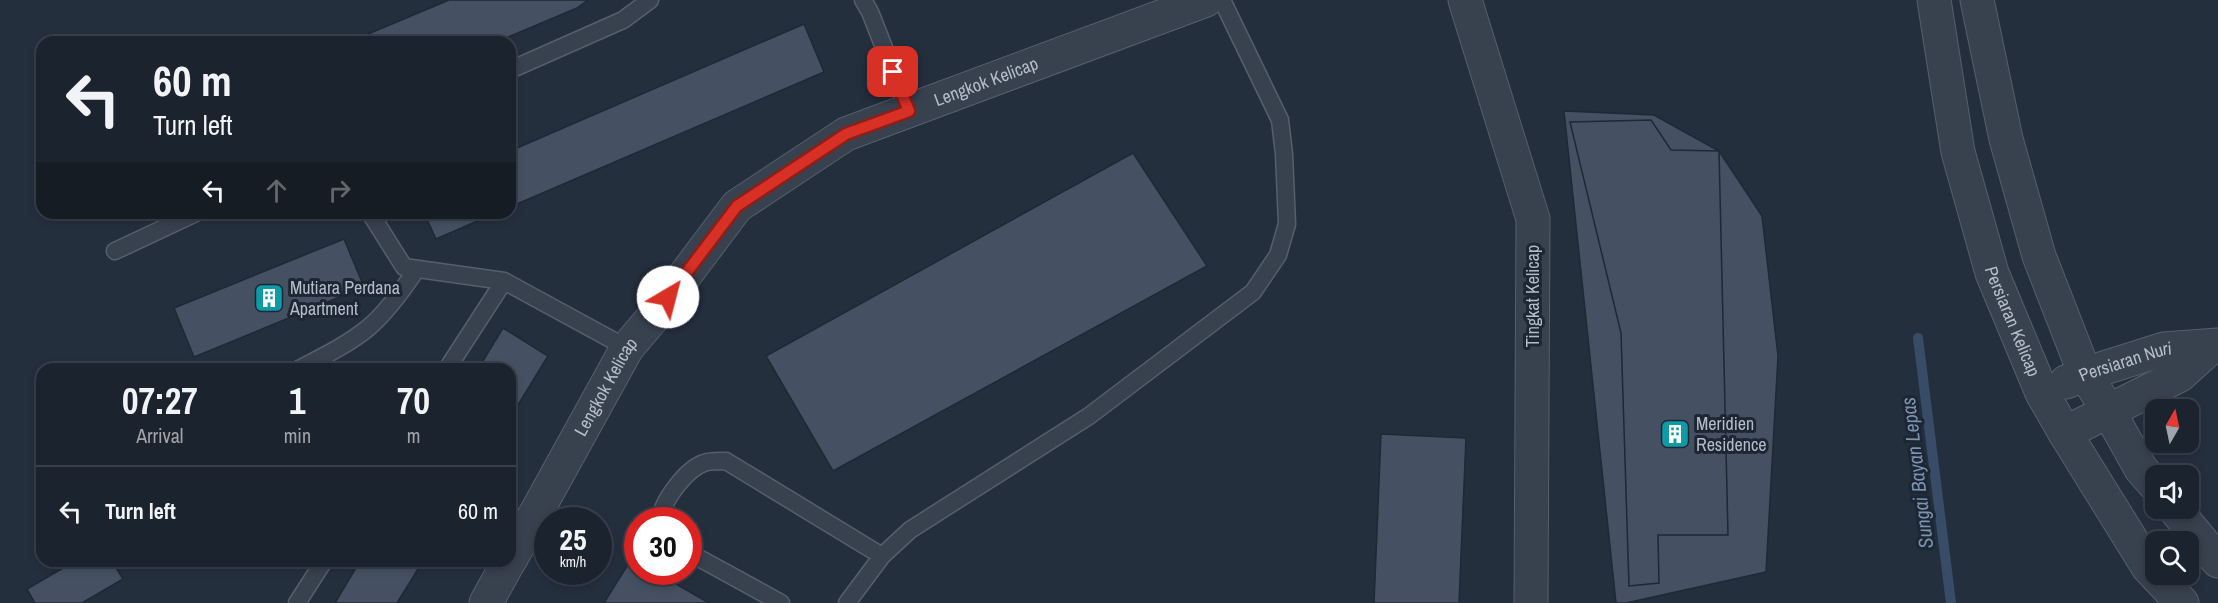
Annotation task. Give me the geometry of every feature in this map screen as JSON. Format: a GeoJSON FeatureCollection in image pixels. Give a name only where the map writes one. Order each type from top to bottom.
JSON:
{"type":"FeatureCollection","features":[{"type":"Feature","properties":{"kind":"street","name":"Lengkok Kelicap"},"geometry":{"type":"LineString","coordinates":[[516,549],[627,348],[655,315],[737,206],[846,134],[1206,0]]}},
{"type":"Feature","properties":{"kind":"street","name":"Tingkat Kelicap"},"geometry":{"type":"LineString","coordinates":[[1465,0],[1533,219],[1531,603]]}},
{"type":"Feature","properties":{"kind":"street","name":"Persiaran Kelicap"},"geometry":{"type":"LineString","coordinates":[[1934,0],[1958,152],[1992,273],[2042,393],[2148,567],[2182,603]]}},
{"type":"Feature","properties":{"kind":"street"},"geometry":{"type":"LineString","coordinates":[[1977,0],[2006,139],[2039,256],[2085,374],[2145,474]]}},
{"type":"Feature","properties":{"kind":"street","name":"Persiaran Nuri"},"geometry":{"type":"LineString","coordinates":[[2042,393],[2085,374],[2164,349],[2215,346]]}},
{"type":"Feature","properties":{"kind":"street","name":"Persiaran Nuri"},"geometry":{"type":"LineString","coordinates":[[2066,433],[2180,375],[2215,346]]}},
{"type":"Feature","properties":{"kind":"street"},"geometry":{"type":"LineString","coordinates":[[2183,519],[2218,561]]}},
{"type":"Feature","properties":{"kind":"street","name":"Lengkok Kelicap"},"geometry":{"type":"LineString","coordinates":[[486,603],[506,567]]}},
{"type":"Feature","properties":{"kind":"lane"},"geometry":{"type":"LineString","coordinates":[[516,67],[623,20],[650,0]]}},
{"type":"Feature","properties":{"kind":"lane"},"geometry":{"type":"LineString","coordinates":[[863,0],[870,12],[909,111]]}},
{"type":"Feature","properties":{"kind":"lane"},"geometry":{"type":"LineString","coordinates":[[847,603],[882,556],[910,530],[1089,416],[1253,292],[1278,255],[1287,224],[1280,120],[1222,0]]}},
{"type":"Feature","properties":{"kind":"lane"},"geometry":{"type":"LineString","coordinates":[[115,251],[183,219]]}},
{"type":"Feature","properties":{"kind":"lane"},"geometry":{"type":"LineString","coordinates":[[374,219],[405,267],[504,281],[627,348]]}},
{"type":"Feature","properties":{"kind":"lane"},"geometry":{"type":"LineString","coordinates":[[310,363],[368,328],[401,293],[416,270]]}},
{"type":"Feature","properties":{"kind":"lane"},"geometry":{"type":"LineString","coordinates":[[451,363],[504,281]]}},
{"type":"Feature","properties":{"kind":"lane"},"geometry":{"type":"LineString","coordinates":[[662,507],[670,494],[690,472],[705,463],[726,461],[882,556]]}},
{"type":"Feature","properties":{"kind":"lane"},"geometry":{"type":"LineString","coordinates":[[702,560],[781,603]]}},
{"type":"Feature","properties":{"kind":"lane"},"geometry":{"type":"LineString","coordinates":[[297,603],[320,567]]}},
{"type":"Feature","properties":{"kind":"building"},"geometry":{"type":"Polygon","coordinates":[[[449,0],[588,0],[577,8],[510,36],[363,36],[449,0]]]}},
{"type":"Feature","properties":{"kind":"building"},"geometry":{"type":"Polygon","coordinates":[[[804,24],[824,72],[516,204],[516,148],[804,24]]]}},
{"type":"Feature","properties":{"kind":"building"},"geometry":{"type":"Polygon","coordinates":[[[1564,111],[1654,115],[1719,151],[1762,216],[1778,356],[1766,572],[1626,603],[1616,603],[1564,111]]]}},
{"type":"Feature","properties":{"kind":"building","name":"Meridien Residence"},"geometry":{"type":"Polygon","coordinates":[[[1651,120],[1671,150],[1719,151],[1728,535],[1658,535],[1659,583],[1629,586],[1621,333],[1570,122],[1651,120]]]}},
{"type":"Feature","properties":{"kind":"building"},"geometry":{"type":"Polygon","coordinates":[[[1133,153],[1207,266],[833,471],[766,356],[1133,153]]]}},
{"type":"Feature","properties":{"kind":"building"},"geometry":{"type":"Polygon","coordinates":[[[427,219],[482,219],[436,239],[427,219]]]}},
{"type":"Feature","properties":{"kind":"building","name":"Mutiara Perdana Apartment"},"geometry":{"type":"Polygon","coordinates":[[[344,239],[364,287],[194,357],[174,308],[344,239]]]}},
{"type":"Feature","properties":{"kind":"building"},"geometry":{"type":"Polygon","coordinates":[[[503,328],[548,356],[516,408],[516,363],[482,363],[503,328]]]}},
{"type":"Feature","properties":{"kind":"building"},"geometry":{"type":"Polygon","coordinates":[[[1381,434],[1466,438],[1459,603],[1374,603],[1381,434]]]}},
{"type":"Feature","properties":{"kind":"building"},"geometry":{"type":"Polygon","coordinates":[[[65,567],[116,567],[123,579],[82,603],[35,603],[27,589],[65,567]]]}},
{"type":"Feature","properties":{"kind":"building"},"geometry":{"type":"Polygon","coordinates":[[[356,567],[419,567],[397,603],[335,603],[356,567]]]}},
{"type":"Feature","properties":{"kind":"building"},"geometry":{"type":"Polygon","coordinates":[[[624,571],[624,585],[678,585],[709,603],[604,603],[624,571]]]}},
{"type":"Feature","properties":{"kind":"waterway","name":"Sungai Bayan Lepas"},"geometry":{"type":"LineString","coordinates":[[1918,338],[1951,603]]}},
{"type":"Feature","properties":{"kind":"place","name":"Mutiara Perdana Apartment"},"geometry":{"type":"Point","coordinates":[269,298]}},
{"type":"Feature","properties":{"kind":"place","name":"Meridien Residence"},"geometry":{"type":"Point","coordinates":[1675,434]}},
{"type":"Feature","properties":{"kind":"route"},"geometry":{"type":"LineString","coordinates":[[668,297],[737,206],[846,134],[909,111],[893,72]]}}]}
